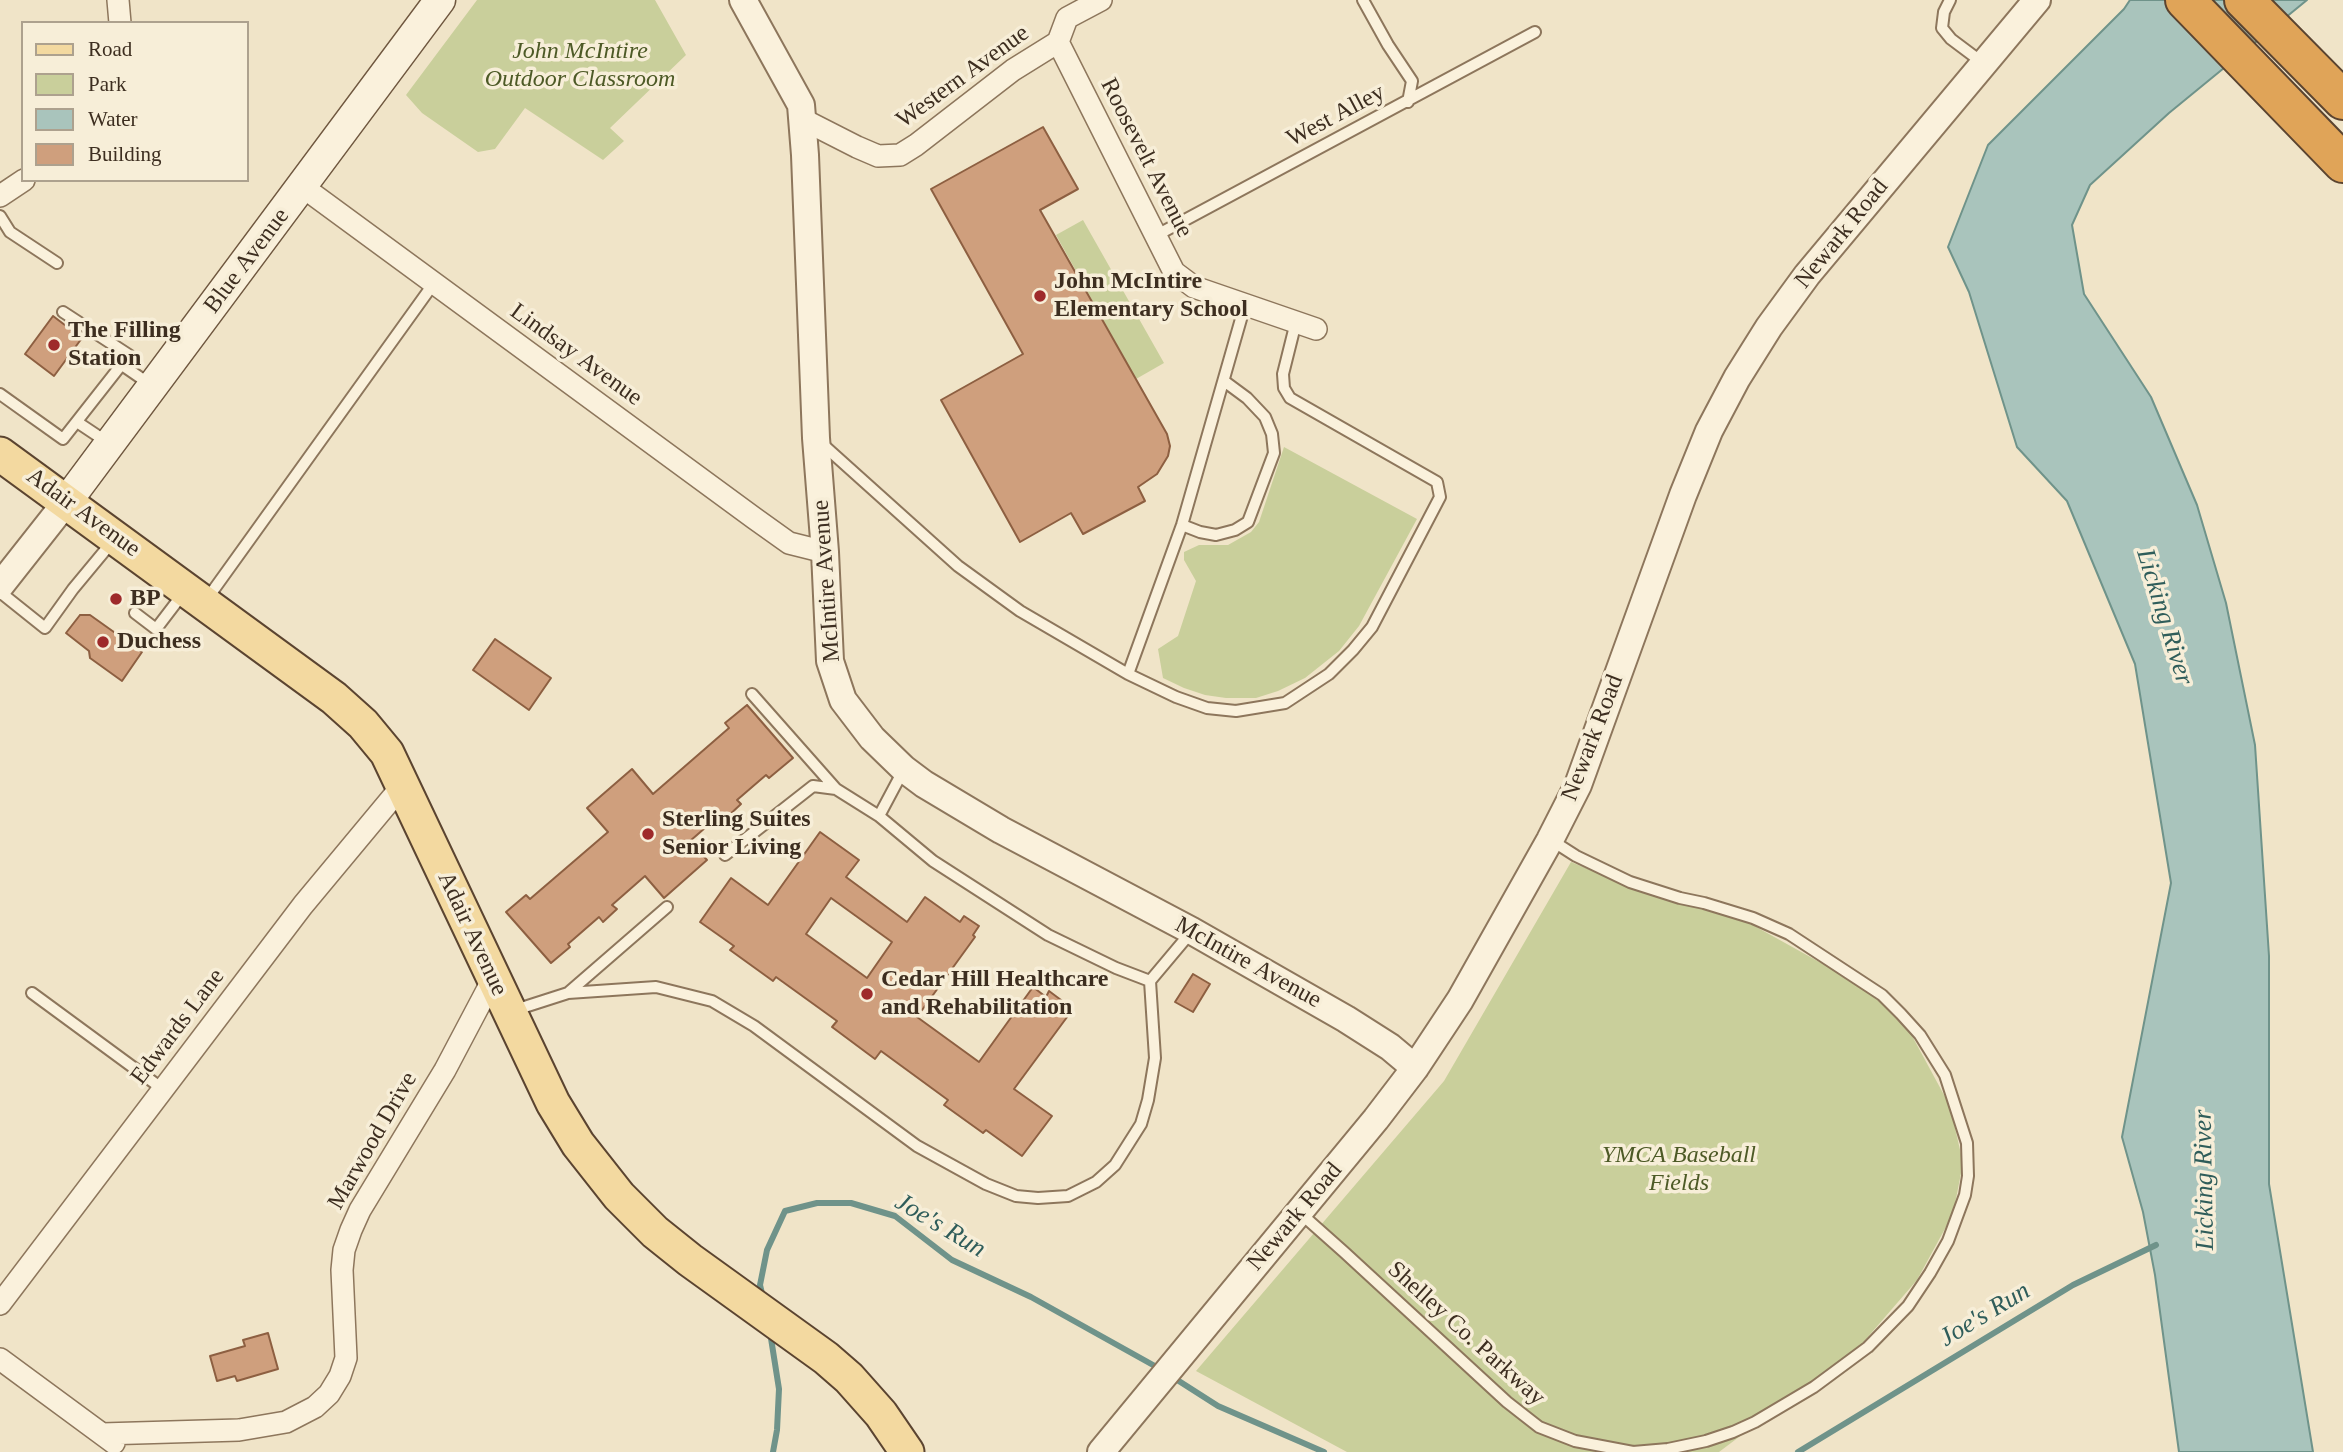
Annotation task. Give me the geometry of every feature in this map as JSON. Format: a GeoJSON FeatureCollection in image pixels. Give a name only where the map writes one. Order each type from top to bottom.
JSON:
{"type":"FeatureCollection","features":[{"type":"Feature","properties":{"kind":"highway"},"geometry":{"type":"LineString","coordinates":[[2185,0],[2343,163]]}},
{"type":"Feature","properties":{"kind":"highway"},"geometry":{"type":"LineString","coordinates":[[2244,0],[2343,100]]}},
{"type":"Feature","properties":{"kind":"main road","name":"Blue Avenue"},"geometry":{"type":"LineString","coordinates":[[66,501],[440,0]]}},
{"type":"Feature","properties":{"kind":"main road","name":"Adair Avenue"},"geometry":{"type":"LineString","coordinates":[[0,454],[334,698],[363,724],[387,753],[552,1104],[578,1144],[619,1196],[655,1232],[826,1358],[849,1378],[881,1415],[907,1452]]}},
{"type":"Feature","properties":{"kind":"street"},"geometry":{"type":"LineString","coordinates":[[118,0],[120,21]]}},
{"type":"Feature","properties":{"kind":"street","name":"McIntire Avenue"},"geometry":{"type":"LineString","coordinates":[[743,0],[801,105],[816,438],[830,662],[843,700],[872,738],[904,769],[989,823],[1192,931],[1346,1019],[1390,1047],[1415,1068]]}},
{"type":"Feature","properties":{"kind":"street","name":"Western Avenue"},"geometry":{"type":"LineString","coordinates":[[802,119],[878,156],[900,155],[1013,70],[1058,42],[1063,9],[1101,0]]}},
{"type":"Feature","properties":{"kind":"street","name":"Newark Road"},"geometry":{"type":"LineString","coordinates":[[1101,1452],[1376,1119],[1415,1068],[1460,1000],[1550,840],[1583,772],[1683,495],[1709,431],[1737,378],[1769,327],[1807,275],[2037,0]]}},
{"type":"Feature","properties":{"kind":"street","name":"Roosevelt Avenue"},"geometry":{"type":"LineString","coordinates":[[1058,42],[1174,272],[1194,287],[1306,326]]}},
{"type":"Feature","properties":{"kind":"street"},"geometry":{"type":"LineString","coordinates":[[0,196],[21,182]]}},
{"type":"Feature","properties":{"kind":"street","name":"Lindsay Avenue"},"geometry":{"type":"LineString","coordinates":[[303,187],[789,543],[825,552]]}},
{"type":"Feature","properties":{"kind":"street","name":"Blue Avenue"},"geometry":{"type":"LineString","coordinates":[[0,586],[66,501]]}},
{"type":"Feature","properties":{"kind":"street","name":"Edwards Lane"},"geometry":{"type":"LineString","coordinates":[[0,1304],[303,905],[402,786]]}},
{"type":"Feature","properties":{"kind":"street","name":"Marwood Drive"},"geometry":{"type":"LineString","coordinates":[[102,1434],[239,1430],[286,1422],[316,1407],[329,1394],[340,1376],[346,1358],[342,1270],[344,1250],[351,1230],[360,1210],[445,1070],[493,979]]}},
{"type":"Feature","properties":{"kind":"street"},"geometry":{"type":"LineString","coordinates":[[0,1359],[121,1448]]}},
{"type":"Feature","properties":{"kind":"lane"},"geometry":{"type":"LineString","coordinates":[[1363,0],[1412,81],[1408,102]]}},
{"type":"Feature","properties":{"kind":"lane"},"geometry":{"type":"LineString","coordinates":[[1950,0],[1944,12],[1942,28],[1951,39],[1983,63]]}},
{"type":"Feature","properties":{"kind":"lane","name":"West Alley"},"geometry":{"type":"LineString","coordinates":[[1157,235],[1535,32]]}},
{"type":"Feature","properties":{"kind":"lane"},"geometry":{"type":"LineString","coordinates":[[0,216],[5,234],[57,263]]}},
{"type":"Feature","properties":{"kind":"lane"},"geometry":{"type":"LineString","coordinates":[[135,613],[156,629],[196,596],[434,283]]}},
{"type":"Feature","properties":{"kind":"lane"},"geometry":{"type":"LineString","coordinates":[[1128,674],[1182,525],[1245,305]]}},
{"type":"Feature","properties":{"kind":"lane"},"geometry":{"type":"LineString","coordinates":[[0,394],[63,439],[122,365],[129,355],[64,312]]}},
{"type":"Feature","properties":{"kind":"lane"},"geometry":{"type":"LineString","coordinates":[[816,438],[958,566],[1020,611],[1128,674],[1175,697],[1207,708],[1236,711],[1285,703],[1329,674],[1372,626],[1440,497],[1437,482],[1290,398],[1284,388],[1283,374],[1306,326]]}},
{"type":"Feature","properties":{"kind":"lane"},"geometry":{"type":"LineString","coordinates":[[122,365],[152,387]]}},
{"type":"Feature","properties":{"kind":"lane"},"geometry":{"type":"LineString","coordinates":[[1182,525],[1216,535],[1236,530],[1248,522],[1274,453],[1272,434],[1265,417],[1247,398],[1224,381]]}},
{"type":"Feature","properties":{"kind":"lane"},"geometry":{"type":"LineString","coordinates":[[77,422],[110,443]]}},
{"type":"Feature","properties":{"kind":"lane"},"geometry":{"type":"LineString","coordinates":[[0,592],[45,628],[116,537]]}},
{"type":"Feature","properties":{"kind":"lane"},"geometry":{"type":"LineString","coordinates":[[752,694],[836,789],[879,816],[933,862],[1048,935],[1116,968],[1150,981]]}},
{"type":"Feature","properties":{"kind":"lane"},"geometry":{"type":"LineString","coordinates":[[879,816],[904,769]]}},
{"type":"Feature","properties":{"kind":"lane"},"geometry":{"type":"LineString","coordinates":[[725,855],[813,786],[836,789]]}},
{"type":"Feature","properties":{"kind":"lane","name":"Shelley Co. Parkway"},"geometry":{"type":"LineString","coordinates":[[1299,1212],[1507,1402],[1539,1427],[1575,1441],[1633,1452],[1668,1449],[1706,1441],[1755,1422],[1814,1387],[1868,1347],[1908,1306],[1948,1241],[1959,1215],[1969,1176],[1967,1143],[1957,1107],[1945,1075],[1920,1035],[1882,995],[1789,934],[1753,918],[1630,882],[1550,840]]}},
{"type":"Feature","properties":{"kind":"lane"},"geometry":{"type":"LineString","coordinates":[[568,993],[667,907]]}},
{"type":"Feature","properties":{"kind":"lane"},"geometry":{"type":"LineString","coordinates":[[509,1012],[568,993],[656,987],[712,1002],[754,1026],[916,1146],[986,1184],[1016,1196],[1068,1196],[1096,1182],[1115,1165],[1141,1124],[1155,1058],[1150,981],[1192,931]]}},
{"type":"Feature","properties":{"kind":"lane"},"geometry":{"type":"LineString","coordinates":[[32,993],[164,1090]]}},
{"type":"Feature","properties":{"kind":"green space","name":"John McIntire Outdoor Classroom"},"geometry":{"type":"Polygon","coordinates":[[[477,0],[655,0],[686,55],[610,128],[624,141],[603,160],[525,108],[495,149],[478,152],[422,113],[406,95],[477,0]]]}},
{"type":"Feature","properties":{"kind":"green space"},"geometry":{"type":"Polygon","coordinates":[[[1083,220],[1164,363],[1136,379],[1056,235],[1083,220]]]}},
{"type":"Feature","properties":{"kind":"green space"},"geometry":{"type":"Polygon","coordinates":[[[1284,447],[1417,519],[1359,626],[1339,651],[1305,678],[1256,698],[1226,698],[1184,688],[1163,678],[1158,649],[1178,636],[1196,581],[1184,560],[1184,552],[1199,545],[1228,545],[1251,532],[1259,522],[1284,447]]]}},
{"type":"Feature","properties":{"kind":"green space","name":"YMCA Baseball Fields"},"geometry":{"type":"Polygon","coordinates":[[[1571,862],[1649,894],[1716,911],[1749,923],[1841,974],[1878,1000],[1911,1034],[1950,1106],[1963,1163],[1953,1214],[1917,1280],[1860,1346],[1719,1452],[1347,1452],[1196,1371],[1444,1081],[1571,862]]]}},
{"type":"Feature","properties":{"kind":"water","name":"Licking River"},"geometry":{"type":"Polygon","coordinates":[[[2130,0],[2307,0],[2169,113],[2090,185],[2072,225],[2084,294],[2151,397],[2197,505],[2226,603],[2255,745],[2269,956],[2269,1184],[2313,1452],[2179,1452],[2155,1275],[2143,1212],[2122,1137],[2171,883],[2135,664],[2067,501],[2017,447],[1969,292],[1948,247],[1988,145],[2130,0]]]}},
{"type":"Feature","properties":{"kind":"building","name":"John McIntire Elementary School"},"geometry":{"type":"Polygon","coordinates":[[[1043,127],[1078,189],[1040,210],[1167,434],[1170,446],[1168,456],[1157,474],[1138,487],[1145,501],[1083,534],[1071,513],[1020,542],[941,400],[1023,354],[931,189],[1043,127]]]}},
{"type":"Feature","properties":{"kind":"building","name":"The Filling Station"},"geometry":{"type":"Polygon","coordinates":[[[53,316],[82,338],[54,376],[25,354],[53,316]]]}},
{"type":"Feature","properties":{"kind":"building","name":"Duchess"},"geometry":{"type":"Polygon","coordinates":[[[80,615],[90,615],[142,652],[122,681],[90,658],[89,651],[66,633],[80,615]]]}},
{"type":"Feature","properties":{"kind":"building"},"geometry":{"type":"Polygon","coordinates":[[[495,639],[551,678],[529,710],[473,670],[495,639]]]}},
{"type":"Feature","properties":{"kind":"building","name":"Sterling Suites Senior Living"},"geometry":{"type":"Polygon","coordinates":[[[747,705],[793,758],[769,778],[766,775],[737,800],[741,804],[725,819],[721,814],[690,841],[707,860],[664,898],[645,876],[612,905],[617,909],[603,922],[599,917],[551,963],[506,912],[526,895],[530,899],[608,832],[587,808],[632,769],[653,794],[729,728],[725,723],[747,705]]]}},
{"type":"Feature","properties":{"kind":"building","name":"Cedar Hill Healthcare and Rehabilitation"},"geometry":{"type":"Polygon","coordinates":[[[820,832],[859,860],[846,877],[907,922],[925,897],[960,922],[964,916],[979,926],[973,935],[975,937],[917,1017],[979,1062],[1033,987],[1046,997],[1049,991],[1073,1009],[1014,1089],[1052,1116],[1022,1156],[944,1105],[948,1100],[881,1051],[875,1059],[832,1027],[837,1021],[776,977],[773,981],[730,950],[734,946],[700,922],[731,878],[768,905],[820,832]],[[831,898],[806,934],[867,978],[892,942],[831,898]]]}},
{"type":"Feature","properties":{"kind":"building"},"geometry":{"type":"Polygon","coordinates":[[[1193,974],[1210,984],[1193,1012],[1175,1002],[1193,974]]]}},
{"type":"Feature","properties":{"kind":"building"},"geometry":{"type":"Polygon","coordinates":[[[268,1333],[278,1369],[237,1381],[235,1376],[217,1381],[210,1356],[245,1346],[243,1340],[268,1333]]]}},
{"type":"Feature","properties":{"kind":"waterway","name":"Joe's Run"},"geometry":{"type":"LineString","coordinates":[[763,1298],[760,1285],[767,1250],[785,1211],[817,1203],[851,1203],[895,1216],[952,1260],[1031,1297],[1162,1370]]}},
{"type":"Feature","properties":{"kind":"waterway","name":"Joe's Run"},"geometry":{"type":"LineString","coordinates":[[1798,1452],[2073,1285],[2156,1245]]}},
{"type":"Feature","properties":{"kind":"waterway","name":"Joe's Run"},"geometry":{"type":"LineString","coordinates":[[770,1332],[779,1389],[773,1452]]}},
{"type":"Feature","properties":{"kind":"waterway","name":"Joe's Run"},"geometry":{"type":"LineString","coordinates":[[1171,1376],[1218,1406],[1324,1452]]}},
{"type":"Feature","properties":{"kind":"place","name":"John McIntire Elementary School"},"geometry":{"type":"Point","coordinates":[1040,296]}},
{"type":"Feature","properties":{"kind":"place","name":"The Filling Station"},"geometry":{"type":"Point","coordinates":[54,345]}},
{"type":"Feature","properties":{"kind":"place","name":"BP"},"geometry":{"type":"Point","coordinates":[116,599]}},
{"type":"Feature","properties":{"kind":"place","name":"Duchess"},"geometry":{"type":"Point","coordinates":[103,642]}},
{"type":"Feature","properties":{"kind":"place","name":"Sterling Suites Senior Living"},"geometry":{"type":"Point","coordinates":[648,834]}},
{"type":"Feature","properties":{"kind":"place","name":"Cedar Hill Healthcare and Rehabilitation"},"geometry":{"type":"Point","coordinates":[867,994]}}]}
